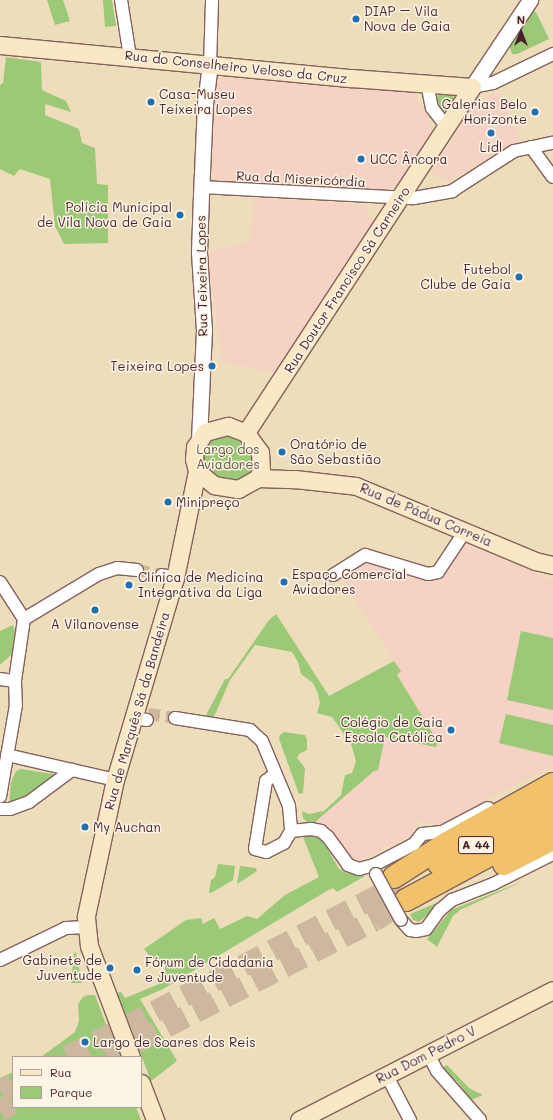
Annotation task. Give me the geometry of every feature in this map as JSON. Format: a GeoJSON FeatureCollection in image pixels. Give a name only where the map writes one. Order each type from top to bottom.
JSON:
{"type":"FeatureCollection","features":[{"type":"Feature","properties":{"kind":"highway"},"geometry":{"type":"LineString","coordinates":[[394,890],[446,843],[553,784]]}},
{"type":"Feature","properties":{"kind":"highway","name":"A 44"},"geometry":{"type":"LineString","coordinates":[[394,890],[553,804]]}},
{"type":"Feature","properties":{"kind":"highway","name":"A 44"},"geometry":{"type":"LineString","coordinates":[[394,890],[553,821]]}},
{"type":"Feature","properties":{"kind":"highway"},"geometry":{"type":"LineString","coordinates":[[394,890],[467,883],[553,839]]}},
{"type":"Feature","properties":{"kind":"main road","name":"Rua do Conselheiro Veloso da Cruz"},"geometry":{"type":"LineString","coordinates":[[0,45],[210,65],[472,87]]}},
{"type":"Feature","properties":{"kind":"main road","name":"Rua Doutor Francisco Sá Carneiro"},"geometry":{"type":"LineString","coordinates":[[246,433],[472,87]]}},
{"type":"Feature","properties":{"kind":"main road"},"geometry":{"type":"LineString","coordinates":[[228,426],[246,433],[258,446],[261,461],[258,478],[238,489],[214,486],[198,471],[194,459],[199,440],[205,432],[215,428],[228,426]]}},
{"type":"Feature","properties":{"kind":"main road","name":"Rua de Pádua Correia"},"geometry":{"type":"LineString","coordinates":[[261,461],[295,479]]}},
{"type":"Feature","properties":{"kind":"main road","name":"Rua de Marquês Sá da Bandeira"},"geometry":{"type":"LineString","coordinates":[[131,1056],[89,946],[86,928],[88,903],[115,780],[141,716],[168,577],[192,502],[198,471]]}},
{"type":"Feature","properties":{"kind":"main road","name":"Rua de Pádua Correia"},"geometry":{"type":"LineString","coordinates":[[258,478],[295,479],[356,486],[466,531],[534,561],[553,566]]}},
{"type":"Feature","properties":{"kind":"main road"},"geometry":{"type":"LineString","coordinates":[[192,502],[214,486]]}},
{"type":"Feature","properties":{"kind":"main road","name":"Rua Dom Pedro V"},"geometry":{"type":"LineString","coordinates":[[300,1120],[553,990]]}},
{"type":"Feature","properties":{"kind":"main road"},"geometry":{"type":"LineString","coordinates":[[142,1086],[155,1120]]}},
{"type":"Feature","properties":{"kind":"street"},"geometry":{"type":"LineString","coordinates":[[120,0],[130,57]]}},
{"type":"Feature","properties":{"kind":"street"},"geometry":{"type":"LineString","coordinates":[[210,65],[212,0]]}},
{"type":"Feature","properties":{"kind":"street"},"geometry":{"type":"LineString","coordinates":[[472,87],[530,0]]}},
{"type":"Feature","properties":{"kind":"street"},"geometry":{"type":"LineString","coordinates":[[472,87],[493,83],[553,54]]}},
{"type":"Feature","properties":{"kind":"street","name":"Rua Teixeira Lopes"},"geometry":{"type":"LineString","coordinates":[[199,440],[204,330],[199,252],[205,104],[210,65]]}},
{"type":"Feature","properties":{"kind":"street"},"geometry":{"type":"LineString","coordinates":[[427,83],[432,108],[446,126]]}},
{"type":"Feature","properties":{"kind":"street","name":"Rua da Misericórdia"},"geometry":{"type":"LineString","coordinates":[[201,187],[400,198],[452,191],[514,152],[553,143]]}},
{"type":"Feature","properties":{"kind":"street"},"geometry":{"type":"LineString","coordinates":[[531,147],[553,177]]}},
{"type":"Feature","properties":{"kind":"street"},"geometry":{"type":"LineString","coordinates":[[333,575],[365,555],[428,574],[438,572],[466,531]]}},
{"type":"Feature","properties":{"kind":"street"},"geometry":{"type":"LineString","coordinates":[[24,619],[99,574],[117,568],[137,570]]}},
{"type":"Feature","properties":{"kind":"street"},"geometry":{"type":"LineString","coordinates":[[0,582],[24,619],[16,681],[16,704],[0,797]]}},
{"type":"Feature","properties":{"kind":"street"},"geometry":{"type":"LineString","coordinates":[[0,679],[16,681]]}},
{"type":"Feature","properties":{"kind":"street"},"geometry":{"type":"LineString","coordinates":[[174,721],[189,723],[208,729],[214,726],[250,730],[262,741],[288,806],[291,831],[284,843],[266,852],[255,850],[266,781],[275,774]]}},
{"type":"Feature","properties":{"kind":"street"},"geometry":{"type":"LineString","coordinates":[[7,756],[115,780]]}},
{"type":"Feature","properties":{"kind":"street"},"geometry":{"type":"LineString","coordinates":[[0,809],[10,810],[29,802],[72,770]]}},
{"type":"Feature","properties":{"kind":"street"},"geometry":{"type":"LineString","coordinates":[[394,890],[414,844],[422,834],[442,832],[553,774]]}},
{"type":"Feature","properties":{"kind":"street"},"geometry":{"type":"LineString","coordinates":[[291,831],[311,829],[320,831],[328,837],[348,866],[359,869],[394,890],[410,930],[416,931],[426,929],[440,910],[452,900],[493,884],[553,854]]}},
{"type":"Feature","properties":{"kind":"street"},"geometry":{"type":"LineString","coordinates":[[0,960],[66,928],[86,928]]}},
{"type":"Feature","properties":{"kind":"street"},"geometry":{"type":"LineString","coordinates":[[428,1054],[437,1071],[480,1120]]}},
{"type":"Feature","properties":{"kind":"street"},"geometry":{"type":"LineString","coordinates":[[387,1076],[410,1120]]}},
{"type":"Feature","properties":{"kind":"shaded area"},"geometry":{"type":"Polygon","coordinates":[[[225,75],[416,92],[419,106],[423,108],[433,129],[399,183],[384,192],[213,183],[211,111],[215,83],[225,75]]]}},
{"type":"Feature","properties":{"kind":"shaded area","name":"Lidl"},"geometry":{"type":"Polygon","coordinates":[[[498,91],[520,140],[454,178],[445,180],[431,171],[461,126],[459,122],[469,108],[498,91]]]}},
{"type":"Feature","properties":{"kind":"shaded area"},"geometry":{"type":"Polygon","coordinates":[[[254,198],[366,205],[372,224],[276,373],[223,362],[207,252],[247,242],[251,238],[254,198]]]}},
{"type":"Feature","properties":{"kind":"shaded area","name":"Colégio de Gaia - Escola Católica"},"geometry":{"type":"Polygon","coordinates":[[[462,542],[553,580],[553,765],[440,825],[416,820],[412,835],[361,860],[351,858],[329,827],[315,822],[374,771],[331,695],[394,661],[340,575],[365,559],[430,576],[462,542]]]}},
{"type":"Feature","properties":{"kind":"green space"},"geometry":{"type":"Polygon","coordinates":[[[47,0],[63,0],[70,21],[55,25],[47,0]]]}},
{"type":"Feature","properties":{"kind":"green space"},"geometry":{"type":"Polygon","coordinates":[[[103,0],[112,0],[116,26],[105,27],[103,0]]]}},
{"type":"Feature","properties":{"kind":"green space"},"geometry":{"type":"Polygon","coordinates":[[[532,10],[536,12],[549,39],[517,54],[512,54],[509,45],[532,10]]]}},
{"type":"Feature","properties":{"kind":"green space"},"geometry":{"type":"Polygon","coordinates":[[[6,57],[41,62],[42,90],[66,101],[71,112],[45,104],[45,115],[79,129],[82,143],[95,148],[97,184],[108,185],[108,243],[64,244],[55,226],[50,179],[20,169],[14,176],[0,169],[0,85],[3,83],[6,57]]]}},
{"type":"Feature","properties":{"kind":"green space"},"geometry":{"type":"Polygon","coordinates":[[[440,93],[452,94],[455,101],[449,111],[441,110],[436,99],[440,93]]]}},
{"type":"Feature","properties":{"kind":"green space","name":"Largo dos Aviadores"},"geometry":{"type":"Polygon","coordinates":[[[227,432],[251,446],[254,470],[244,480],[226,482],[209,474],[202,462],[201,447],[206,439],[227,432]]]}},
{"type":"Feature","properties":{"kind":"green space"},"geometry":{"type":"Polygon","coordinates":[[[276,614],[329,696],[394,661],[401,671],[397,675],[438,742],[436,747],[385,737],[378,770],[374,771],[315,822],[307,822],[303,818],[302,811],[309,814],[324,811],[341,795],[345,775],[352,773],[356,761],[351,744],[332,717],[317,713],[320,703],[318,694],[313,683],[301,674],[298,662],[292,652],[255,645],[230,680],[214,717],[205,717],[225,679],[228,679],[269,620],[276,614]]]}},
{"type":"Feature","properties":{"kind":"green space"},"geometry":{"type":"Polygon","coordinates":[[[13,625],[15,632],[12,654],[0,665],[0,631],[13,625]]]}},
{"type":"Feature","properties":{"kind":"green space"},"geometry":{"type":"Polygon","coordinates":[[[521,631],[553,638],[553,710],[507,700],[521,631]]]}},
{"type":"Feature","properties":{"kind":"green space"},"geometry":{"type":"Polygon","coordinates":[[[506,714],[553,725],[553,756],[499,743],[506,714]]]}},
{"type":"Feature","properties":{"kind":"green space"},"geometry":{"type":"Polygon","coordinates":[[[284,732],[305,735],[307,739],[307,750],[299,754],[297,758],[305,768],[303,793],[299,794],[279,739],[280,735],[284,732]]]}},
{"type":"Feature","properties":{"kind":"green space"},"geometry":{"type":"Polygon","coordinates":[[[21,769],[58,775],[29,797],[9,806],[11,782],[16,771],[21,769]]]}},
{"type":"Feature","properties":{"kind":"green space"},"geometry":{"type":"Polygon","coordinates":[[[311,836],[319,838],[326,846],[339,869],[347,873],[365,876],[337,892],[333,888],[325,892],[163,989],[140,999],[177,1061],[151,1081],[117,993],[121,992],[125,998],[159,984],[158,976],[165,972],[165,964],[160,959],[152,959],[144,949],[186,920],[201,918],[203,924],[214,918],[220,929],[247,916],[257,919],[285,895],[319,877],[303,837],[311,836]]]}},
{"type":"Feature","properties":{"kind":"green space"},"geometry":{"type":"Polygon","coordinates":[[[218,864],[235,866],[233,880],[211,893],[209,892],[211,880],[215,877],[218,864]]]}},
{"type":"Feature","properties":{"kind":"green space"},"geometry":{"type":"Polygon","coordinates":[[[240,866],[256,868],[257,871],[237,884],[240,866]]]}},
{"type":"Feature","properties":{"kind":"green space"},"geometry":{"type":"Polygon","coordinates":[[[524,881],[460,910],[453,916],[437,947],[427,939],[451,910],[524,881]]]}},
{"type":"Feature","properties":{"kind":"green space"},"geometry":{"type":"Polygon","coordinates":[[[451,897],[429,916],[427,915],[419,922],[413,920],[410,914],[451,897]]]}},
{"type":"Feature","properties":{"kind":"green space"},"geometry":{"type":"Polygon","coordinates":[[[76,952],[82,983],[71,983],[74,953],[76,952]]]}},
{"type":"Feature","properties":{"kind":"green space"},"geometry":{"type":"Polygon","coordinates":[[[95,995],[118,1056],[42,1056],[75,1032],[79,1021],[78,1004],[83,997],[95,995]]]}},
{"type":"Feature","properties":{"kind":"green space"},"geometry":{"type":"Polygon","coordinates":[[[447,1065],[469,1088],[483,1095],[471,1100],[457,1081],[451,1080],[443,1067],[447,1065]]]}},
{"type":"Feature","properties":{"kind":"green space"},"geometry":{"type":"Polygon","coordinates":[[[12,1072],[12,1108],[136,1108],[141,1120],[0,1120],[0,1078],[12,1072]]]}},
{"type":"Feature","properties":{"kind":"tunnel"},"geometry":{"type":"LineString","coordinates":[[137,570],[162,575]]}},
{"type":"Feature","properties":{"kind":"tunnel"},"geometry":{"type":"LineString","coordinates":[[148,714],[175,718]]}},
{"type":"Feature","properties":{"kind":"tunnel"},"geometry":{"type":"LineString","coordinates":[[69,1056],[399,885]]}},
{"type":"Feature","properties":{"kind":"tunnel"},"geometry":{"type":"LineString","coordinates":[[109,1056],[374,921],[406,900]]}},
{"type":"Feature","properties":{"kind":"tunnel"},"geometry":{"type":"LineString","coordinates":[[0,1091],[12,1085]]}},
{"type":"Feature","properties":{"kind":"tunnel"},"geometry":{"type":"LineString","coordinates":[[0,1110],[12,1104]]}},
{"type":"Feature","properties":{"kind":"place","name":"DIAP – Vila Nova de Gaia"},"geometry":{"type":"Point","coordinates":[356,19]}},
{"type":"Feature","properties":{"kind":"place","name":"Casa-Museu Teixeira Lopes"},"geometry":{"type":"Point","coordinates":[151,102]}},
{"type":"Feature","properties":{"kind":"place","name":"Galerias Belo Horizonte"},"geometry":{"type":"Point","coordinates":[535,112]}},
{"type":"Feature","properties":{"kind":"place","name":"Lidl"},"geometry":{"type":"Point","coordinates":[491,133]}},
{"type":"Feature","properties":{"kind":"place","name":"UCC Âncora"},"geometry":{"type":"Point","coordinates":[361,159]}},
{"type":"Feature","properties":{"kind":"place","name":"Polícia Municipal de Vila Nova de Gaia"},"geometry":{"type":"Point","coordinates":[180,215]}},
{"type":"Feature","properties":{"kind":"place","name":"Futebol Clube de Gaia"},"geometry":{"type":"Point","coordinates":[519,277]}},
{"type":"Feature","properties":{"kind":"place","name":"Teixeira Lopes"},"geometry":{"type":"Point","coordinates":[212,366]}},
{"type":"Feature","properties":{"kind":"place","name":"Oratório de São Sebastião"},"geometry":{"type":"Point","coordinates":[282,452]}},
{"type":"Feature","properties":{"kind":"place","name":"Minipreço"},"geometry":{"type":"Point","coordinates":[168,502]}},
{"type":"Feature","properties":{"kind":"place","name":"Espaço Comercial Aviadores"},"geometry":{"type":"Point","coordinates":[284,582]}},
{"type":"Feature","properties":{"kind":"place","name":"Clínica de Medicina Integrativa da Liga"},"geometry":{"type":"Point","coordinates":[129,585]}},
{"type":"Feature","properties":{"kind":"place","name":"A Vilanovense"},"geometry":{"type":"Point","coordinates":[95,610]}},
{"type":"Feature","properties":{"kind":"place","name":"Colégio de Gaia - Escola Católica"},"geometry":{"type":"Point","coordinates":[451,730]}},
{"type":"Feature","properties":{"kind":"place","name":"My Auchan"},"geometry":{"type":"Point","coordinates":[85,827]}},
{"type":"Feature","properties":{"kind":"place","name":"Gabinete de Juventude"},"geometry":{"type":"Point","coordinates":[110,968]}},
{"type":"Feature","properties":{"kind":"place","name":"Fórum de Cidadania e Juventude"},"geometry":{"type":"Point","coordinates":[137,970]}},
{"type":"Feature","properties":{"kind":"place","name":"Largo de Soares dos Reis"},"geometry":{"type":"Point","coordinates":[85,1042]}}]}
